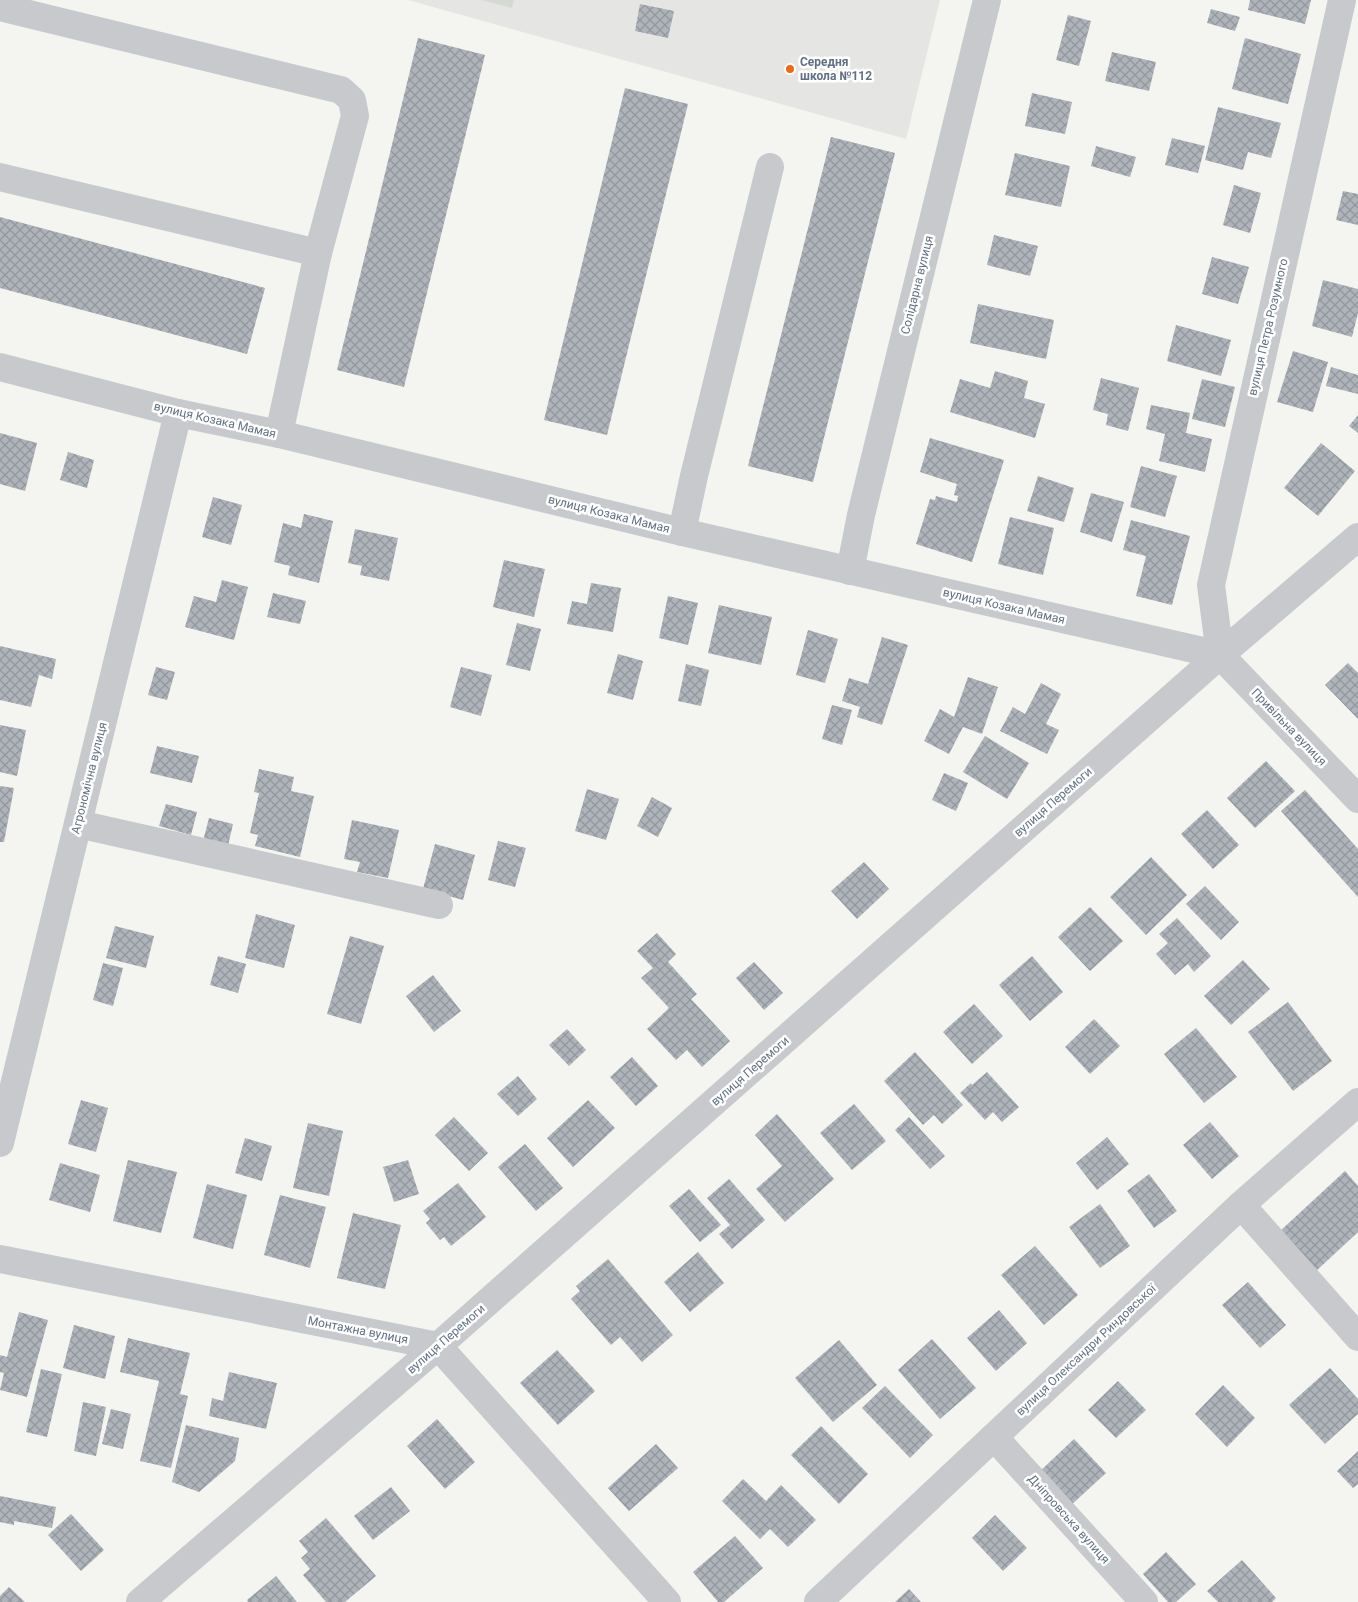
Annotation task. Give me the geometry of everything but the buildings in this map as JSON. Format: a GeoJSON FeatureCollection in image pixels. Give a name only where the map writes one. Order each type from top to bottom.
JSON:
{"type":"FeatureCollection","features":[{"type":"Feature","properties":{"kind":"street","name":"Солідарна вулиця"},"geometry":{"type":"LineString","coordinates":[[850,571],[864,506],[987,0]]}},
{"type":"Feature","properties":{"kind":"street","name":"вулиця Петра Розумного"},"geometry":{"type":"LineString","coordinates":[[1220,655],[1211,584],[1342,0]]}},
{"type":"Feature","properties":{"kind":"street"},"geometry":{"type":"LineString","coordinates":[[0,7],[342,90],[352,100],[354,116],[318,252],[278,434]]}},
{"type":"Feature","properties":{"kind":"street"},"geometry":{"type":"LineString","coordinates":[[682,532],[770,167]]}},
{"type":"Feature","properties":{"kind":"street"},"geometry":{"type":"LineString","coordinates":[[0,177],[318,252]]}},
{"type":"Feature","properties":{"kind":"street","name":"вулиця Козака Мамая"},"geometry":{"type":"LineString","coordinates":[[0,367],[178,413],[278,434],[682,532],[1220,655]]}},
{"type":"Feature","properties":{"kind":"street","name":"Агрономічна вулиця"},"geometry":{"type":"LineString","coordinates":[[0,1143],[178,413]]}},
{"type":"Feature","properties":{"kind":"street","name":"вулиця Перемоги"},"geometry":{"type":"LineString","coordinates":[[140,1602],[438,1346],[1220,655],[1358,537]]}},
{"type":"Feature","properties":{"kind":"street","name":"Привільна вулиця"},"geometry":{"type":"LineString","coordinates":[[1220,655],[1358,799]]}},
{"type":"Feature","properties":{"kind":"street"},"geometry":{"type":"LineString","coordinates":[[78,824],[439,905]]}},
{"type":"Feature","properties":{"kind":"street","name":"вулиця Олександри Риндовської"},"geometry":{"type":"LineString","coordinates":[[818,1602],[1241,1205],[1358,1102]]}},
{"type":"Feature","properties":{"kind":"street"},"geometry":{"type":"LineString","coordinates":[[1241,1205],[1358,1337]]}},
{"type":"Feature","properties":{"kind":"street","name":"Монтажна вулиця"},"geometry":{"type":"LineString","coordinates":[[0,1259],[438,1346]]}},
{"type":"Feature","properties":{"kind":"street"},"geometry":{"type":"LineString","coordinates":[[438,1346],[667,1602]]}},
{"type":"Feature","properties":{"kind":"street","name":"Дніпровська вулиця"},"geometry":{"type":"LineString","coordinates":[[994,1437],[1144,1602]]}},
{"type":"Feature","properties":{"kind":"shaded area","name":"Середня школа №112"},"geometry":{"type":"Polygon","coordinates":[[[408,0],[940,0],[906,139],[408,0]]]}},
{"type":"Feature","properties":{"kind":"shaded area"},"geometry":{"type":"Polygon","coordinates":[[[481,0],[514,0],[512,8],[481,0]]]}},
{"type":"Feature","properties":{"kind":"place","name":"Середня школа №112"},"geometry":{"type":"Point","coordinates":[790,69]}}]}
